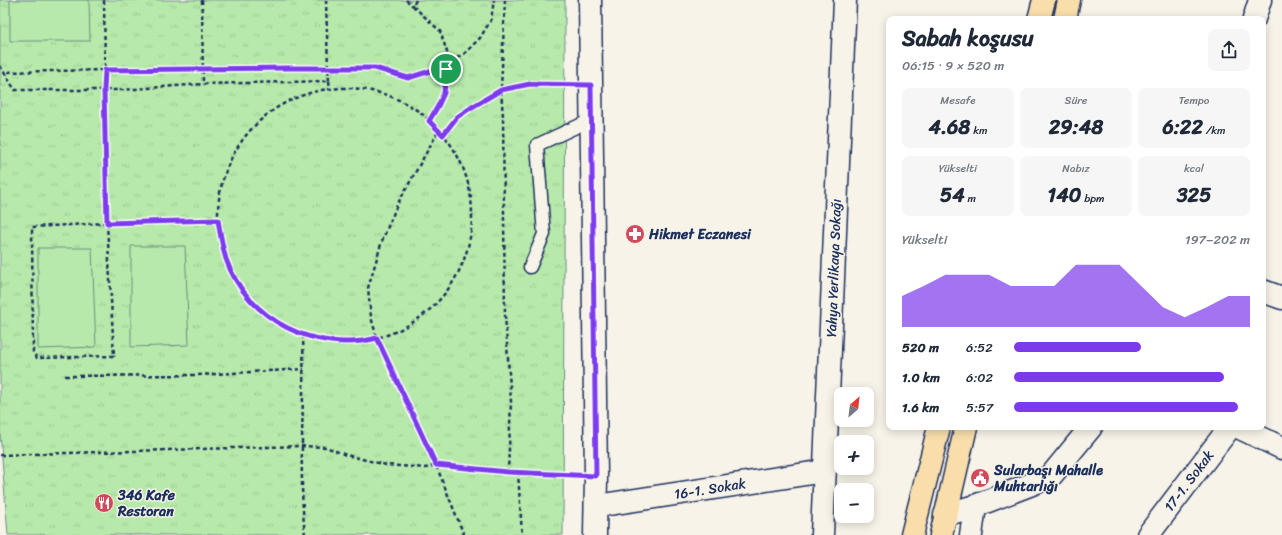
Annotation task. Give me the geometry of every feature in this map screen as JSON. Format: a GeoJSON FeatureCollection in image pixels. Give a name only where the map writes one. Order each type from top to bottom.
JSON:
{"type":"FeatureCollection","features":[{"type":"Feature","properties":{"kind":"main road"},"geometry":{"type":"LineString","coordinates":[[1040,16],[1044,0]]}},
{"type":"Feature","properties":{"kind":"main road"},"geometry":{"type":"LineString","coordinates":[[1066,16],[1069,0]]}},
{"type":"Feature","properties":{"kind":"main road"},"geometry":{"type":"LineString","coordinates":[[912,535],[938,430]]}},
{"type":"Feature","properties":{"kind":"main road"},"geometry":{"type":"LineString","coordinates":[[943,525],[965,430]]}},
{"type":"Feature","properties":{"kind":"street"},"geometry":{"type":"LineString","coordinates":[[590,0],[596,476],[595,535]]}},
{"type":"Feature","properties":{"kind":"street","name":"Yahya Yerlikaya Sokağı"},"geometry":{"type":"LineString","coordinates":[[822,535],[845,0]]}},
{"type":"Feature","properties":{"kind":"street"},"geometry":{"type":"LineString","coordinates":[[1255,16],[1260,0]]}},
{"type":"Feature","properties":{"kind":"street"},"geometry":{"type":"LineString","coordinates":[[1266,292],[1282,298]]}},
{"type":"Feature","properties":{"kind":"street"},"geometry":{"type":"LineString","coordinates":[[943,525],[976,506],[1050,477],[1089,430]]}},
{"type":"Feature","properties":{"kind":"street","name":"17-1. Sokak"},"geometry":{"type":"LineString","coordinates":[[1148,535],[1228,430]]}},
{"type":"Feature","properties":{"kind":"street"},"geometry":{"type":"LineString","coordinates":[[1244,430],[1282,448]]}},
{"type":"Feature","properties":{"kind":"street","name":"16-1. Sokak"},"geometry":{"type":"LineString","coordinates":[[596,506],[825,471]]}},
{"type":"Feature","properties":{"kind":"street"},"geometry":{"type":"LineString","coordinates":[[971,535],[976,506]]}},
{"type":"Feature","properties":{"kind":"lane"},"geometry":{"type":"LineString","coordinates":[[530,267],[544,234],[538,145],[591,120]]}},
{"type":"Feature","properties":{"kind":"path"},"geometry":{"type":"LineString","coordinates":[[104,0],[104,90],[107,223],[114,356],[37,358],[33,352],[32,227],[107,223],[218,220]]}},
{"type":"Feature","properties":{"kind":"path"},"geometry":{"type":"LineString","coordinates":[[202,0],[203,84]]}},
{"type":"Feature","properties":{"kind":"path"},"geometry":{"type":"LineString","coordinates":[[326,0],[330,90]]}},
{"type":"Feature","properties":{"kind":"path"},"geometry":{"type":"LineString","coordinates":[[406,0],[440,31],[447,52],[444,93],[429,121]]}},
{"type":"Feature","properties":{"kind":"path"},"geometry":{"type":"LineString","coordinates":[[413,6],[416,0]]}},
{"type":"Feature","properties":{"kind":"path"},"geometry":{"type":"LineString","coordinates":[[4,72],[204,68],[375,68],[408,78],[440,68],[464,54],[480,38],[490,20],[494,0]]}},
{"type":"Feature","properties":{"kind":"path"},"geometry":{"type":"LineString","coordinates":[[505,0],[501,90],[503,116],[505,315],[511,402],[508,472]]}},
{"type":"Feature","properties":{"kind":"path"},"geometry":{"type":"LineString","coordinates":[[0,66],[15,90],[122,90],[203,84],[329,82]]}},
{"type":"Feature","properties":{"kind":"path"},"geometry":{"type":"LineString","coordinates":[[443,135],[457,117],[501,90],[530,84],[591,85]]}},
{"type":"Feature","properties":{"kind":"path"},"geometry":{"type":"LineString","coordinates":[[354,89],[381,94],[407,105],[429,121],[439,130],[459,158],[471,198],[472,229],[469,245],[457,277],[441,300],[420,318],[409,325],[377,338],[353,342],[336,342],[303,335],[286,328],[261,311],[247,296],[235,279],[226,260],[218,220],[219,199],[226,172],[238,148],[250,131],[265,117],[288,102],[307,94],[330,90],[354,89]]}},
{"type":"Feature","properties":{"kind":"path"},"geometry":{"type":"LineString","coordinates":[[439,130],[397,205],[382,241],[368,288],[371,318],[377,338],[436,465],[464,535]]}},
{"type":"Feature","properties":{"kind":"path"},"geometry":{"type":"LineString","coordinates":[[303,335],[304,369],[302,446],[305,535]]}},
{"type":"Feature","properties":{"kind":"path"},"geometry":{"type":"LineString","coordinates":[[65,376],[198,374],[304,369]]}},
{"type":"Feature","properties":{"kind":"path"},"geometry":{"type":"LineString","coordinates":[[0,455],[302,446],[326,447],[346,455],[386,465],[426,468],[436,465],[508,472],[596,476]]}},
{"type":"Feature","properties":{"kind":"path"},"geometry":{"type":"LineString","coordinates":[[518,472],[522,535]]}},
{"type":"Feature","properties":{"kind":"green space"},"geometry":{"type":"Polygon","coordinates":[[[0,0],[565,0],[563,535],[8,535],[0,432],[0,0]]]}},
{"type":"Feature","properties":{"kind":"green space"},"geometry":{"type":"Polygon","coordinates":[[[10,0],[89,0],[90,41],[10,41],[10,0]]]}},
{"type":"Feature","properties":{"kind":"green space"},"geometry":{"type":"Polygon","coordinates":[[[131,246],[185,246],[189,345],[131,347],[131,246]]]}},
{"type":"Feature","properties":{"kind":"green space"},"geometry":{"type":"Polygon","coordinates":[[[38,248],[92,248],[96,347],[38,349],[38,248]]]}},
{"type":"Feature","properties":{"kind":"place","name":"Hikmet Eczanesi"},"geometry":{"type":"Point","coordinates":[635,234]}},
{"type":"Feature","properties":{"kind":"place","name":"Sularbaşı Mahalle Muhtarlığı"},"geometry":{"type":"Point","coordinates":[980,478]}},
{"type":"Feature","properties":{"kind":"place","name":"346 Kafe Restoran"},"geometry":{"type":"Point","coordinates":[104,503]}},
{"type":"Feature","properties":{"kind":"route"},"geometry":{"type":"LineString","coordinates":[[447,64],[446,69],[444,93],[429,121],[443,135],[457,117],[501,90],[530,84],[591,85],[596,476],[508,472],[436,465],[377,338],[364,341],[336,342],[309,337],[284,326],[261,311],[247,296],[232,273],[222,247],[218,220],[107,223],[104,90],[105,70],[204,68],[375,68],[408,78],[440,68],[447,64]]}}]}
